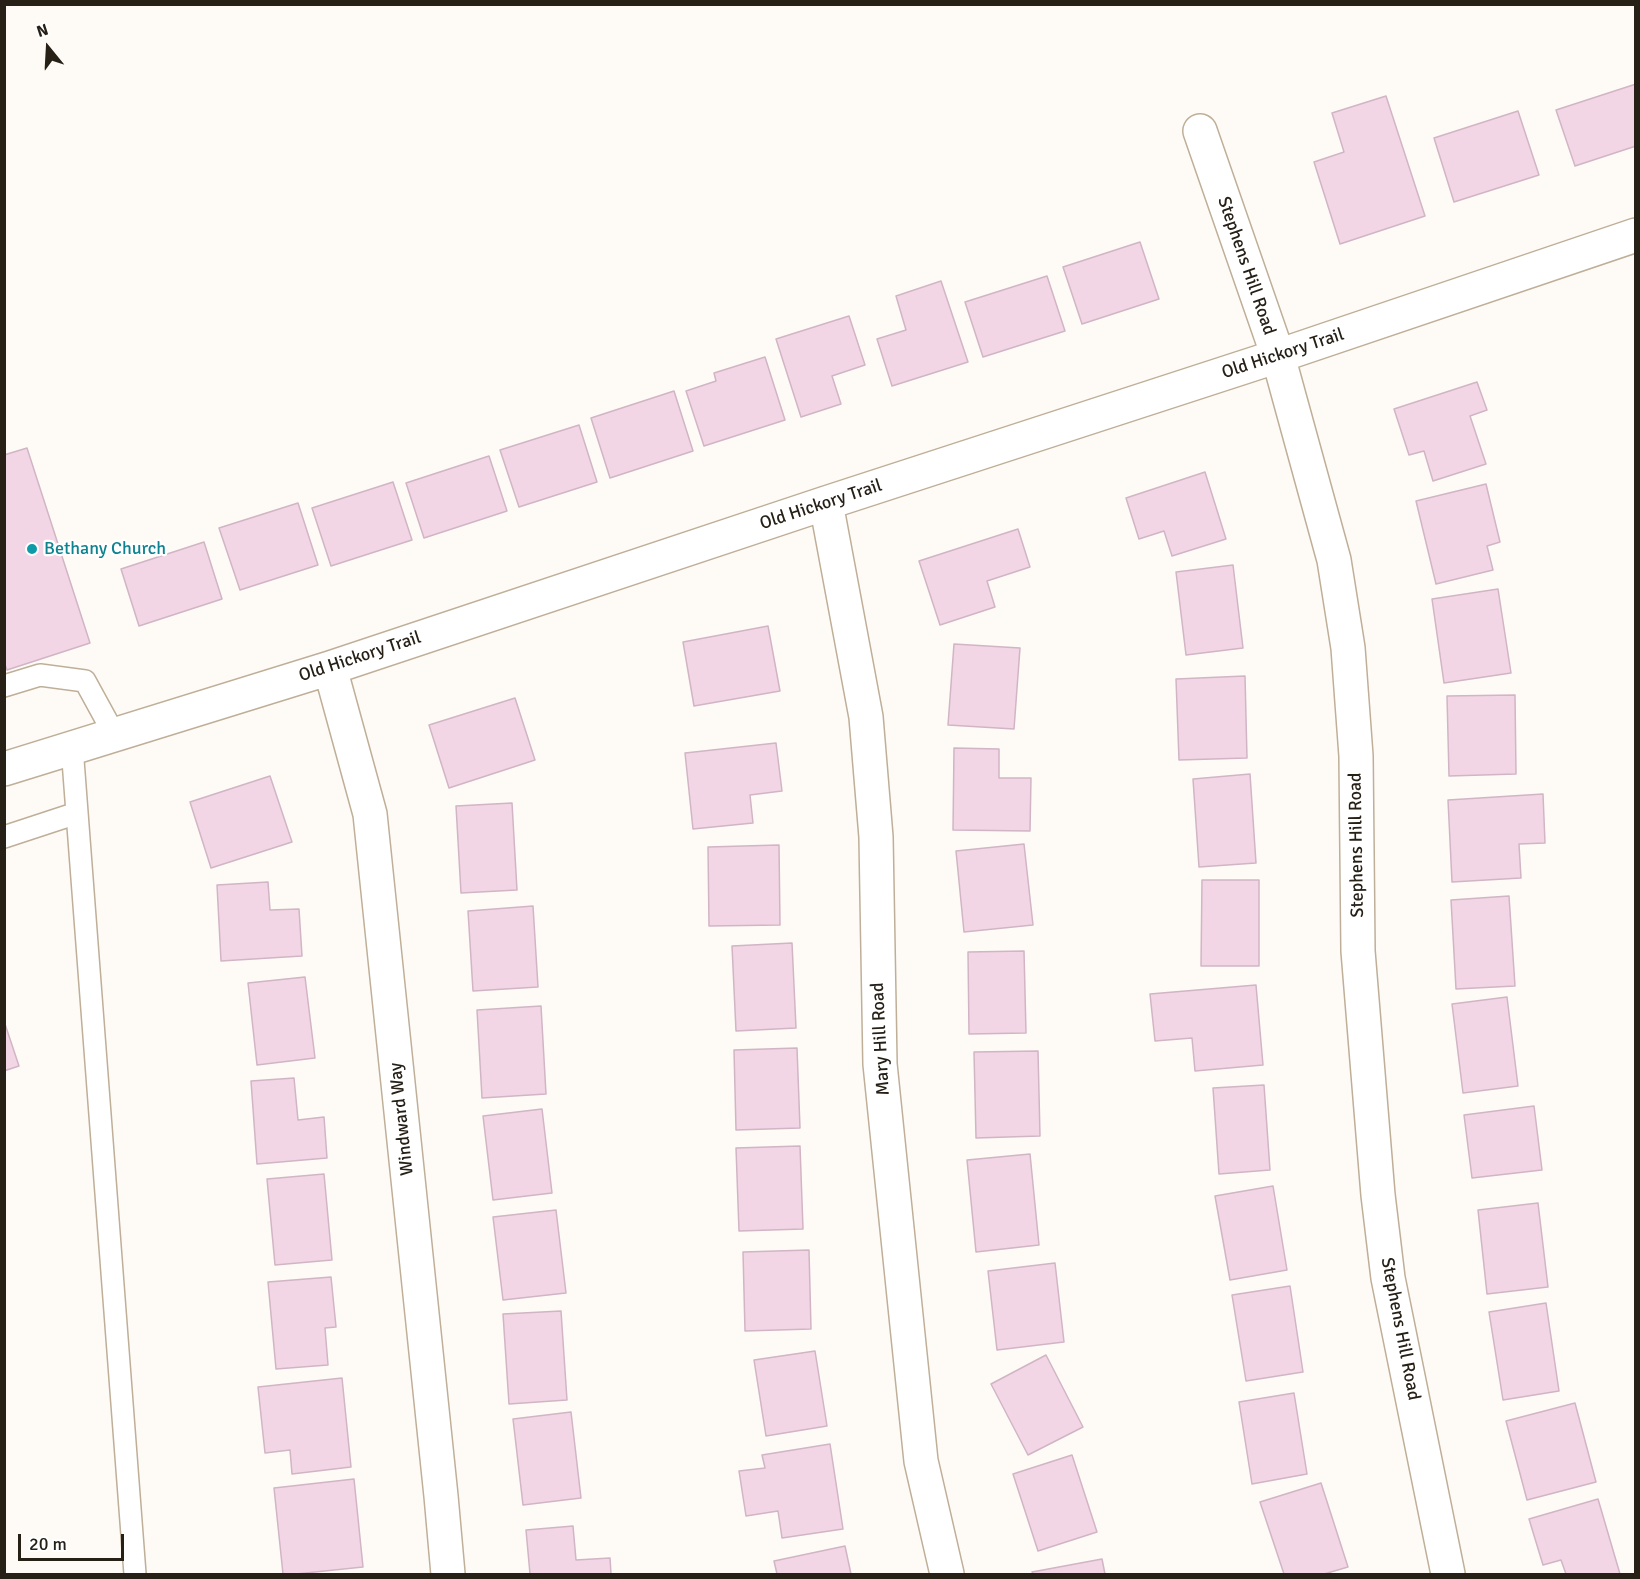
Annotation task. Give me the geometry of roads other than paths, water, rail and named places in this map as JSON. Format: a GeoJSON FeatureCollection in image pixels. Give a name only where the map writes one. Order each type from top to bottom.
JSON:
{"type":"FeatureCollection","features":[{"type":"Feature","properties":{"kind":"street","name":"Stephens Hill Road"},"geometry":{"type":"LineString","coordinates":[[1200,131],[1278,356],[1334,560],[1348,648],[1356,756],[1358,951],[1378,1195],[1388,1278],[1448,1575]]}},
{"type":"Feature","properties":{"kind":"street","name":"Old Hickory Trail"},"geometry":{"type":"LineString","coordinates":[[4,768],[330,668],[1278,356],[1635,235]]}},
{"type":"Feature","properties":{"kind":"street","name":"Mary Hill Road"},"geometry":{"type":"LineString","coordinates":[[826,503],[866,717],[876,837],[880,1064],[921,1461],[947,1575]]}},
{"type":"Feature","properties":{"kind":"street","name":"Windward Way"},"geometry":{"type":"LineString","coordinates":[[330,668],[370,814],[448,1575]]}},
{"type":"Feature","properties":{"kind":"lane"},"geometry":{"type":"LineString","coordinates":[[4,686],[40,675],[85,681],[114,734]]}},
{"type":"Feature","properties":{"kind":"lane"},"geometry":{"type":"LineString","coordinates":[[72,747],[135,1575]]}},
{"type":"Feature","properties":{"kind":"lane"},"geometry":{"type":"LineString","coordinates":[[4,837],[77,813]]}},
{"type":"Feature","properties":{"kind":"place","name":"Bethany Church"},"geometry":{"type":"Point","coordinates":[32,549]}}]}
